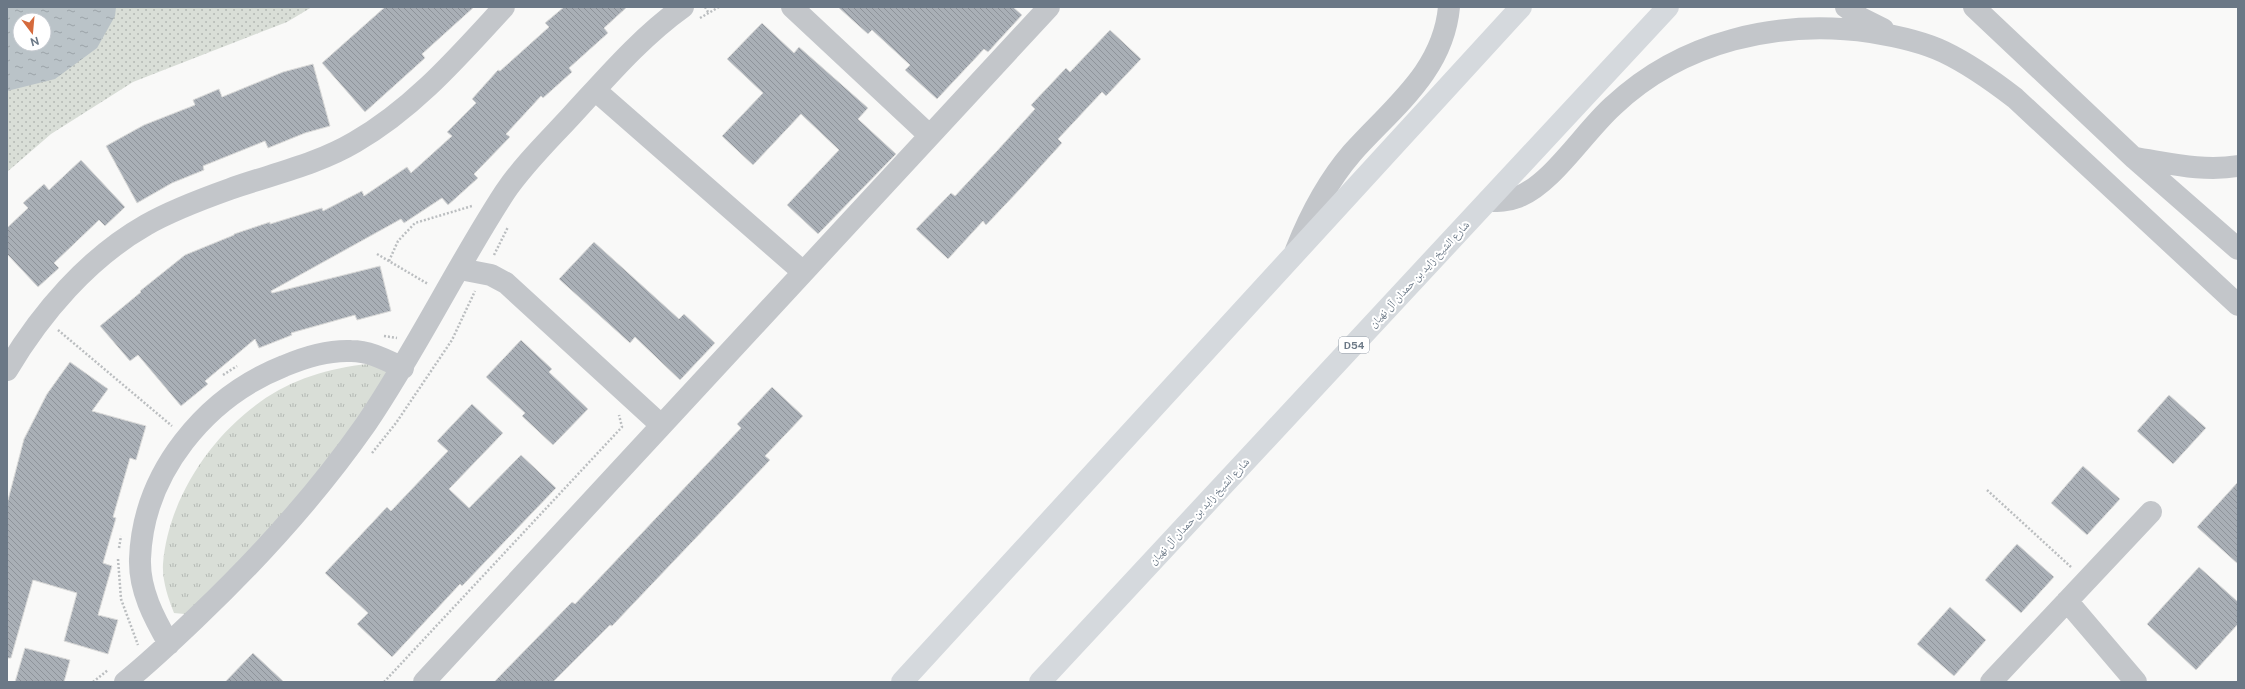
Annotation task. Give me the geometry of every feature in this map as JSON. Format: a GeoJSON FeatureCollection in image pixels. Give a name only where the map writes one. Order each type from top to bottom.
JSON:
{"type":"FeatureCollection","features":[{"type":"Feature","properties":{"kind":"main road"},"geometry":{"type":"LineString","coordinates":[[902,682],[1296,250],[1521,7]]}},
{"type":"Feature","properties":{"kind":"main road","name":"شارع الشيخ زايد بن حمدان آل نهيان"},"geometry":{"type":"LineString","coordinates":[[1040,682],[1668,7]]}},
{"type":"Feature","properties":{"kind":"street"},"geometry":{"type":"LineString","coordinates":[[7,370],[42,317],[106,252],[146,225],[195,202],[319,160],[354,143],[391,119],[425,92],[504,7]]}},
{"type":"Feature","properties":{"kind":"street"},"geometry":{"type":"LineString","coordinates":[[792,7],[929,135]]}},
{"type":"Feature","properties":{"kind":"street"},"geometry":{"type":"LineString","coordinates":[[424,682],[1049,7]]}},
{"type":"Feature","properties":{"kind":"street"},"geometry":{"type":"LineString","coordinates":[[1296,250],[1314,208],[1339,170],[1410,94],[1428,69],[1441,42],[1449,7]]}},
{"type":"Feature","properties":{"kind":"street"},"geometry":{"type":"LineString","coordinates":[[1846,7],[1862,18],[1899,37],[1944,52],[1991,79],[2015,98],[2238,305]]}},
{"type":"Feature","properties":{"kind":"street"},"geometry":{"type":"LineString","coordinates":[[1974,7],[2134,158],[2238,249]]}},
{"type":"Feature","properties":{"kind":"street"},"geometry":{"type":"LineString","coordinates":[[125,682],[169,644],[227,588],[285,527],[322,483],[366,424],[403,368],[484,225],[507,189],[534,156],[641,42],[690,14]]}},
{"type":"Feature","properties":{"kind":"street"},"geometry":{"type":"LineString","coordinates":[[1488,201],[1516,198],[1532,190],[1546,179],[1590,128],[1613,105],[1656,72],[1700,50],[1729,41],[1779,30],[1844,28],[1899,37]]}},
{"type":"Feature","properties":{"kind":"street"},"geometry":{"type":"LineString","coordinates":[[595,90],[803,272]]}},
{"type":"Feature","properties":{"kind":"street"},"geometry":{"type":"LineString","coordinates":[[2134,158],[2202,168],[2238,166]]}},
{"type":"Feature","properties":{"kind":"street"},"geometry":{"type":"LineString","coordinates":[[460,269],[480,285],[499,278],[506,283],[662,425]]}},
{"type":"Feature","properties":{"kind":"street"},"geometry":{"type":"LineString","coordinates":[[169,644],[149,606],[143,584],[140,560],[148,514],[158,486],[171,461],[186,438],[205,416],[226,398],[250,382],[275,369],[312,355],[351,351],[370,353],[403,368]]}},
{"type":"Feature","properties":{"kind":"street"},"geometry":{"type":"LineString","coordinates":[[1991,682],[2151,512]]}},
{"type":"Feature","properties":{"kind":"street"},"geometry":{"type":"LineString","coordinates":[[2067,601],[2136,682]]}},
{"type":"Feature","properties":{"kind":"path"},"geometry":{"type":"LineString","coordinates":[[705,7],[708,12]]}},
{"type":"Feature","properties":{"kind":"path"},"geometry":{"type":"LineString","coordinates":[[690,14],[708,12],[719,7]]}},
{"type":"Feature","properties":{"kind":"path"},"geometry":{"type":"LineString","coordinates":[[389,260],[398,241],[415,223],[472,206]]}},
{"type":"Feature","properties":{"kind":"path"},"geometry":{"type":"LineString","coordinates":[[369,457],[396,423],[452,340],[509,226]]}},
{"type":"Feature","properties":{"kind":"path"},"geometry":{"type":"LineString","coordinates":[[377,254],[429,284]]}},
{"type":"Feature","properties":{"kind":"path"},"geometry":{"type":"LineString","coordinates":[[42,317],[186,438]]}},
{"type":"Feature","properties":{"kind":"path"},"geometry":{"type":"LineString","coordinates":[[384,682],[622,427],[620,416],[614,410]]}},
{"type":"Feature","properties":{"kind":"path"},"geometry":{"type":"LineString","coordinates":[[1987,490],[2086,581]]}},
{"type":"Feature","properties":{"kind":"green space"},"geometry":{"type":"Polygon","coordinates":[[[7,7],[312,7],[287,22],[133,82],[51,134],[7,172],[7,7]]]}},
{"type":"Feature","properties":{"kind":"green space"},"geometry":{"type":"Polygon","coordinates":[[[368,364],[386,365],[392,377],[355,436],[195,615],[174,613],[163,576],[163,564],[167,540],[173,517],[182,495],[208,452],[241,417],[272,394],[311,376],[339,368],[368,364]]]}},
{"type":"Feature","properties":{"kind":"water"},"geometry":{"type":"Polygon","coordinates":[[[7,7],[116,7],[115,16],[97,48],[55,79],[7,91],[7,7]]]}},
{"type":"Feature","properties":{"kind":"building"},"geometry":{"type":"Polygon","coordinates":[[[385,7],[474,7],[422,54],[425,58],[365,112],[322,63],[385,7]]]}},
{"type":"Feature","properties":{"kind":"building"},"geometry":{"type":"Polygon","coordinates":[[[564,7],[627,7],[604,28],[608,33],[569,68],[572,72],[543,98],[541,96],[506,134],[510,137],[474,174],[478,178],[448,205],[442,198],[404,223],[401,219],[271,291],[272,293],[380,266],[391,311],[357,320],[355,315],[291,333],[292,335],[259,348],[255,339],[205,381],[208,384],[181,406],[138,355],[130,361],[100,326],[141,292],[140,291],[185,255],[234,234],[270,222],[270,224],[322,208],[323,211],[362,191],[364,196],[407,167],[411,173],[452,136],[447,132],[476,103],[472,99],[498,70],[500,71],[549,27],[545,23],[564,7]]]}},
{"type":"Feature","properties":{"kind":"building"},"geometry":{"type":"Polygon","coordinates":[[[838,7],[1013,7],[1022,15],[988,52],[984,49],[937,99],[905,70],[910,65],[872,30],[868,34],[838,7]]]}},
{"type":"Feature","properties":{"kind":"building"},"geometry":{"type":"Polygon","coordinates":[[[762,23],[794,53],[799,47],[868,108],[858,119],[896,154],[818,234],[787,205],[839,150],[801,114],[753,165],[722,136],[763,93],[727,59],[762,23]]]}},
{"type":"Feature","properties":{"kind":"building"},"geometry":{"type":"Polygon","coordinates":[[[1110,30],[1141,59],[1106,96],[1102,92],[1058,139],[1062,143],[1021,188],[986,225],[983,221],[948,259],[916,229],[951,193],[955,196],[997,151],[1035,109],[1031,105],[1066,68],[1070,72],[1110,30]]]}},
{"type":"Feature","properties":{"kind":"building"},"geometry":{"type":"Polygon","coordinates":[[[313,64],[330,126],[305,133],[268,148],[265,141],[203,166],[204,170],[172,183],[137,203],[106,146],[144,125],[195,105],[193,100],[219,89],[222,97],[283,72],[313,64]]]}},
{"type":"Feature","properties":{"kind":"building"},"geometry":{"type":"Polygon","coordinates":[[[81,160],[125,207],[105,226],[99,220],[54,263],[59,268],[38,287],[7,254],[7,228],[28,208],[23,203],[44,184],[49,190],[81,160]]]}},
{"type":"Feature","properties":{"kind":"building"},"geometry":{"type":"Polygon","coordinates":[[[594,242],[679,319],[684,314],[715,343],[680,380],[635,337],[630,343],[559,279],[594,242]]]}},
{"type":"Feature","properties":{"kind":"building"},"geometry":{"type":"Polygon","coordinates":[[[521,340],[552,369],[549,372],[588,409],[553,445],[522,416],[525,413],[486,377],[521,340]]]}},
{"type":"Feature","properties":{"kind":"building"},"geometry":{"type":"Polygon","coordinates":[[[70,362],[108,389],[92,411],[146,426],[136,460],[130,458],[113,517],[116,518],[103,563],[112,566],[98,615],[118,620],[108,654],[64,641],[77,593],[33,580],[11,658],[7,658],[7,504],[24,439],[47,394],[70,362]]]}},
{"type":"Feature","properties":{"kind":"building"},"geometry":{"type":"Polygon","coordinates":[[[772,387],[803,416],[765,456],[770,460],[612,626],[610,625],[553,682],[494,682],[572,602],[575,604],[741,428],[737,424],[772,387]]]}},
{"type":"Feature","properties":{"kind":"building"},"geometry":{"type":"Polygon","coordinates":[[[2169,395],[2206,428],[2173,464],[2137,431],[2169,395]]]}},
{"type":"Feature","properties":{"kind":"building"},"geometry":{"type":"Polygon","coordinates":[[[472,404],[503,433],[449,489],[469,508],[521,455],[556,488],[462,586],[460,584],[392,657],[357,624],[368,613],[325,573],[387,507],[391,511],[448,451],[437,441],[472,404]]]}},
{"type":"Feature","properties":{"kind":"building"},"geometry":{"type":"Polygon","coordinates":[[[2083,466],[2120,499],[2087,535],[2051,503],[2083,466]]]}},
{"type":"Feature","properties":{"kind":"building"},"geometry":{"type":"Polygon","coordinates":[[[2238,482],[2238,564],[2197,527],[2238,482]]]}},
{"type":"Feature","properties":{"kind":"building"},"geometry":{"type":"Polygon","coordinates":[[[2017,544],[2054,577],[2021,613],[1985,580],[2017,544]]]}},
{"type":"Feature","properties":{"kind":"building"},"geometry":{"type":"Polygon","coordinates":[[[2199,567],[2238,602],[2238,624],[2196,670],[2147,624],[2199,567]]]}},
{"type":"Feature","properties":{"kind":"building"},"geometry":{"type":"Polygon","coordinates":[[[1950,607],[1986,640],[1954,676],[1917,644],[1950,607]]]}},
{"type":"Feature","properties":{"kind":"building"},"geometry":{"type":"Polygon","coordinates":[[[25,648],[70,660],[64,682],[15,682],[25,648]]]}},
{"type":"Feature","properties":{"kind":"building"},"geometry":{"type":"Polygon","coordinates":[[[253,653],[284,682],[225,682],[253,653]]]}}]}
